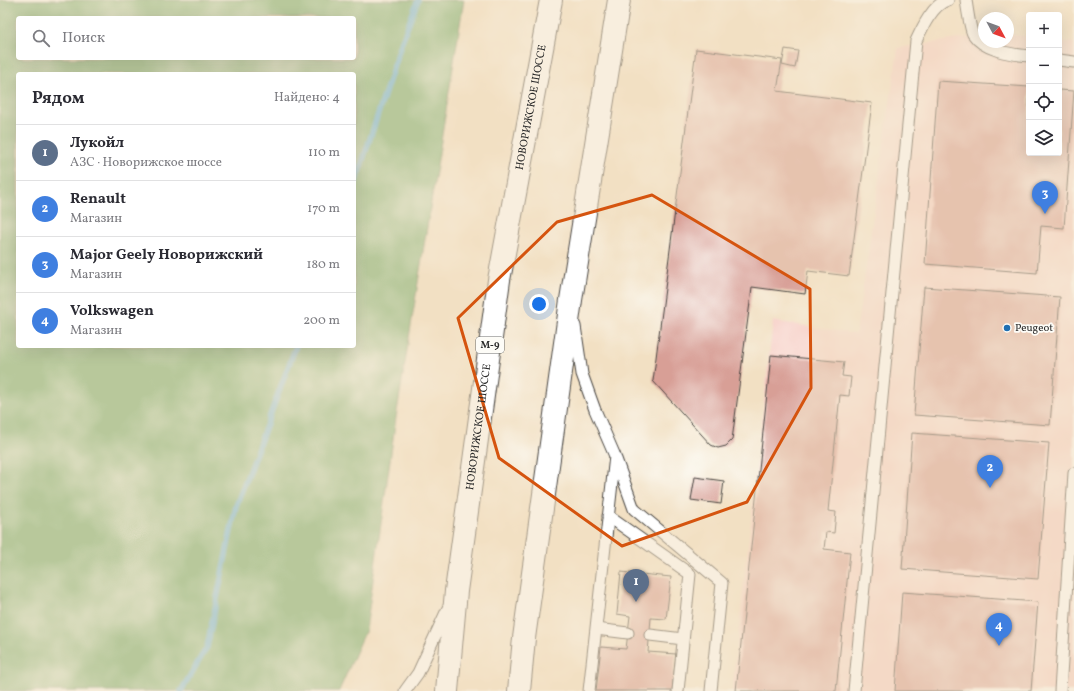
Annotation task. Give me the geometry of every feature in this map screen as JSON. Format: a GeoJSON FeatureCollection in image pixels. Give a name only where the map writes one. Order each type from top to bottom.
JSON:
{"type":"FeatureCollection","features":[{"type":"Feature","properties":{"kind":"highway","name":"НОВОРИЖСКОЕ ШОССЕ"},"geometry":{"type":"LineString","coordinates":[[447,691],[456,591],[499,280],[551,0]]}},
{"type":"Feature","properties":{"kind":"highway"},"geometry":{"type":"LineString","coordinates":[[519,691],[524,638],[571,300],[619,0]]}},
{"type":"Feature","properties":{"kind":"lane"},"geometry":{"type":"LineString","coordinates":[[854,691],[916,41],[925,22],[942,2],[948,0]]}},
{"type":"Feature","properties":{"kind":"lane"},"geometry":{"type":"LineString","coordinates":[[966,0],[972,33],[986,46],[1005,53],[1026,56]]}},
{"type":"Feature","properties":{"kind":"lane"},"geometry":{"type":"LineString","coordinates":[[1062,60],[1074,62]]}},
{"type":"Feature","properties":{"kind":"lane"},"geometry":{"type":"LineString","coordinates":[[571,300],[582,374],[595,410],[615,456],[634,509],[722,583],[711,691]]}},
{"type":"Feature","properties":{"kind":"lane"},"geometry":{"type":"LineString","coordinates":[[589,691],[615,456]]}},
{"type":"Feature","properties":{"kind":"lane"},"geometry":{"type":"LineString","coordinates":[[1060,691],[1073,517],[1074,472]]}},
{"type":"Feature","properties":{"kind":"lane"},"geometry":{"type":"LineString","coordinates":[[608,516],[690,574],[678,691]]}},
{"type":"Feature","properties":{"kind":"lane"},"geometry":{"type":"LineString","coordinates":[[405,691],[418,673],[456,591]]}},
{"type":"Feature","properties":{"kind":"lane"},"geometry":{"type":"LineString","coordinates":[[596,630],[628,633]]}},
{"type":"Feature","properties":{"kind":"lane"},"geometry":{"type":"LineString","coordinates":[[650,635],[683,638]]}},
{"type":"Feature","properties":{"kind":"highlighted area"},"geometry":{"type":"Polygon","coordinates":[[[652,195],[810,289],[811,388],[747,502],[622,546],[499,458],[458,318],[557,222],[652,195]]]}},
{"type":"Feature","properties":{"kind":"shaded area"},"geometry":{"type":"Polygon","coordinates":[[[1014,35],[1026,37],[1026,156],[1062,156],[1062,41],[1074,43],[1074,691],[732,691],[773,321],[856,334],[898,48],[978,36],[978,48],[1014,48],[1014,35]]]}},
{"type":"Feature","properties":{"kind":"green space"},"geometry":{"type":"Polygon","coordinates":[[[0,0],[464,0],[396,418],[366,630],[339,691],[0,691],[0,0]]]}},
{"type":"Feature","properties":{"kind":"building"},"geometry":{"type":"Polygon","coordinates":[[[696,49],[782,60],[777,91],[872,103],[849,276],[808,271],[805,294],[752,287],[732,440],[726,446],[718,448],[711,445],[653,381],[696,49]]]}},
{"type":"Feature","properties":{"kind":"building"},"geometry":{"type":"Polygon","coordinates":[[[785,49],[798,51],[795,68],[782,65],[785,49]]]}},
{"type":"Feature","properties":{"kind":"building"},"geometry":{"type":"Polygon","coordinates":[[[938,81],[1026,87],[1026,156],[1062,156],[1062,90],[1074,91],[1064,228],[1041,226],[1037,273],[925,264],[938,81]]]}},
{"type":"Feature","properties":{"kind":"building"},"geometry":{"type":"Polygon","coordinates":[[[924,287],[1060,297],[1050,425],[914,415],[924,287]]]}},
{"type":"Feature","properties":{"kind":"building"},"geometry":{"type":"Polygon","coordinates":[[[771,355],[844,362],[842,376],[851,377],[849,396],[840,395],[828,511],[836,512],[834,533],[826,532],[824,549],[850,552],[836,691],[736,691],[771,355]]]}},
{"type":"Feature","properties":{"kind":"building"},"geometry":{"type":"Polygon","coordinates":[[[912,433],[1049,443],[1038,579],[902,569],[912,433]]]}},
{"type":"Feature","properties":{"kind":"building"},"geometry":{"type":"Polygon","coordinates":[[[695,477],[724,481],[721,504],[691,500],[695,477]]]}},
{"type":"Feature","properties":{"kind":"building"},"geometry":{"type":"Polygon","coordinates":[[[621,572],[671,577],[666,619],[651,618],[648,652],[676,654],[672,691],[596,691],[601,647],[626,649],[630,616],[617,614],[621,572]]]}},
{"type":"Feature","properties":{"kind":"building"},"geometry":{"type":"Polygon","coordinates":[[[902,592],[1038,602],[1031,691],[895,691],[902,592]]]}},
{"type":"Feature","properties":{"kind":"waterway"},"geometry":{"type":"LineString","coordinates":[[356,181],[402,41],[418,0]]}},
{"type":"Feature","properties":{"kind":"waterway"},"geometry":{"type":"LineString","coordinates":[[181,691],[207,647],[236,506],[295,348]]}},
{"type":"Feature","properties":{"kind":"place","name":"Major Geely Новорижский"},"geometry":{"type":"Point","coordinates":[1045,214]}},
{"type":"Feature","properties":{"kind":"place","name":"Peugeot"},"geometry":{"type":"Point","coordinates":[1007,328]}},
{"type":"Feature","properties":{"kind":"place","name":"Renault"},"geometry":{"type":"Point","coordinates":[990,488]}},
{"type":"Feature","properties":{"kind":"place","name":"Лукойл"},"geometry":{"type":"Point","coordinates":[636,602]}},
{"type":"Feature","properties":{"kind":"place","name":"Volkswagen"},"geometry":{"type":"Point","coordinates":[999,646]}}]}
